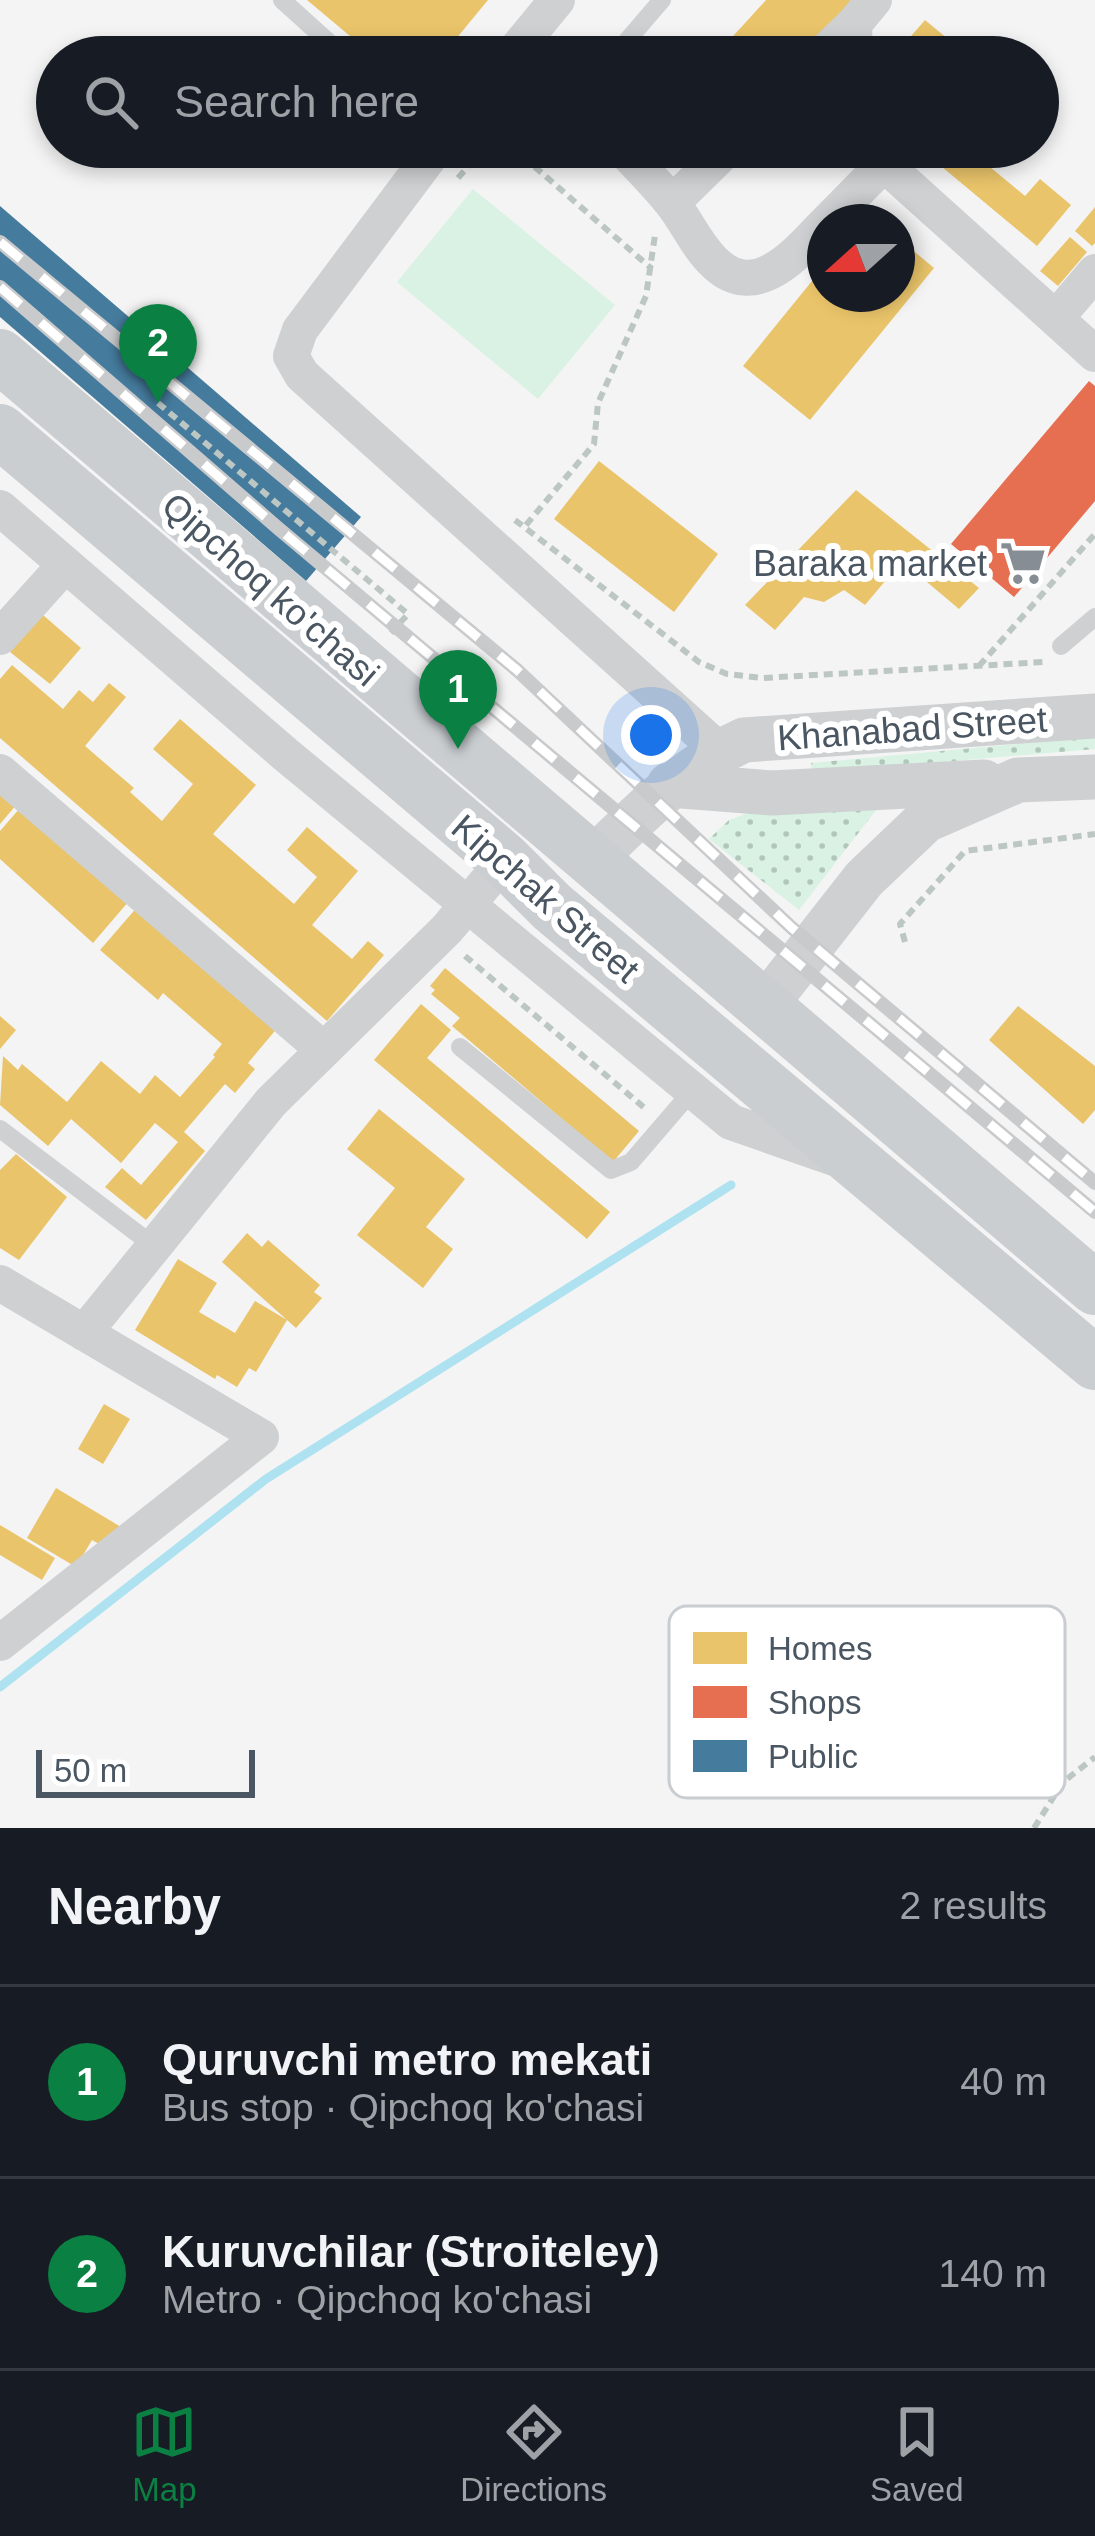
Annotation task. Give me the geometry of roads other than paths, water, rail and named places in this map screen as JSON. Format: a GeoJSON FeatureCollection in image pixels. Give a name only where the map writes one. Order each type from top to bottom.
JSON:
{"type":"FeatureCollection","features":[{"type":"Feature","properties":{"kind":"main road","name":"Qipchoq ko'chasi"},"geometry":{"type":"LineString","coordinates":[[0,356],[763,1008]]}},
{"type":"Feature","properties":{"kind":"main road","name":"Kipchak Street"},"geometry":{"type":"LineString","coordinates":[[0,431],[505,860],[709,1072],[864,1170],[1095,1363]]}},
{"type":"Feature","properties":{"kind":"main road"},"geometry":{"type":"LineString","coordinates":[[552,907],[590,862]]}},
{"type":"Feature","properties":{"kind":"main road"},"geometry":{"type":"LineString","coordinates":[[709,1072],[763,1008],[1095,1288]]}},
{"type":"Feature","properties":{"kind":"street"},"geometry":{"type":"LineString","coordinates":[[527,36],[556,0]]}},
{"type":"Feature","properties":{"kind":"street"},"geometry":{"type":"LineString","coordinates":[[421,168],[300,330],[291,356],[302,375],[720,751]]}},
{"type":"Feature","properties":{"kind":"street"},"geometry":{"type":"LineString","coordinates":[[640,168],[672,203],[713,262],[736,276],[764,276],[807,241]]}},
{"type":"Feature","properties":{"kind":"street"},"geometry":{"type":"LineString","coordinates":[[672,203],[708,168]]}},
{"type":"Feature","properties":{"kind":"street"},"geometry":{"type":"LineString","coordinates":[[841,204],[870,168]]}},
{"type":"Feature","properties":{"kind":"street"},"geometry":{"type":"LineString","coordinates":[[892,168],[1095,354]]}},
{"type":"Feature","properties":{"kind":"street"},"geometry":{"type":"LineString","coordinates":[[1057,317],[1095,272]]}},
{"type":"Feature","properties":{"kind":"street"},"geometry":{"type":"LineString","coordinates":[[0,508],[469,906],[709,1072]]}},
{"type":"Feature","properties":{"kind":"street"},"geometry":{"type":"LineString","coordinates":[[0,637],[65,565]]}},
{"type":"Feature","properties":{"kind":"street","name":"Khanabad Street"},"geometry":{"type":"LineString","coordinates":[[590,862],[669,785],[744,740],[1095,716]]}},
{"type":"Feature","properties":{"kind":"street"},"geometry":{"type":"LineString","coordinates":[[0,772],[324,1050]]}},
{"type":"Feature","properties":{"kind":"street","name":"Khanabad Street"},"geometry":{"type":"LineString","coordinates":[[763,1008],[864,879],[926,820],[1018,780],[1095,777]]}},
{"type":"Feature","properties":{"kind":"street"},"geometry":{"type":"LineString","coordinates":[[669,785],[772,793],[1018,780]]}},
{"type":"Feature","properties":{"kind":"street"},"geometry":{"type":"LineString","coordinates":[[84,1333],[271,1102],[469,906],[505,860]]}},
{"type":"Feature","properties":{"kind":"street"},"geometry":{"type":"LineString","coordinates":[[0,1283],[261,1437],[0,1643]]}},
{"type":"Feature","properties":{"kind":"lane"},"geometry":{"type":"LineString","coordinates":[[281,0],[321,36]]}},
{"type":"Feature","properties":{"kind":"lane"},"geometry":{"type":"LineString","coordinates":[[631,36],[662,0]]}},
{"type":"Feature","properties":{"kind":"lane"},"geometry":{"type":"LineString","coordinates":[[1060,653],[1095,617]]}},
{"type":"Feature","properties":{"kind":"lane"},"geometry":{"type":"LineString","coordinates":[[460,1046],[611,1170],[631,1162],[709,1072]]}},
{"type":"Feature","properties":{"kind":"lane"},"geometry":{"type":"LineString","coordinates":[[0,1129],[154,1246]]}},
{"type":"Feature","properties":{"kind":"waterway"},"geometry":{"type":"LineString","coordinates":[[0,1687],[266,1479],[731,1185]]}},
{"type":"Feature","properties":{"kind":"railway"},"geometry":{"type":"LineString","coordinates":[[0,242],[517,670],[792,928],[1095,1183]]}},
{"type":"Feature","properties":{"kind":"railway"},"geometry":{"type":"LineString","coordinates":[[0,287],[279,529],[1095,1212]]}},
{"type":"Feature","properties":{"kind":"place","name":"Kuruvchilar (Stroiteley)"},"geometry":{"type":"Point","coordinates":[158,403]}},
{"type":"Feature","properties":{"kind":"place","name":"Baraka market"},"geometry":{"type":"Point","coordinates":[1023,563]}},
{"type":"Feature","properties":{"kind":"place","name":"Quruvchi metro mekati"},"geometry":{"type":"Point","coordinates":[458,749]}}]}
